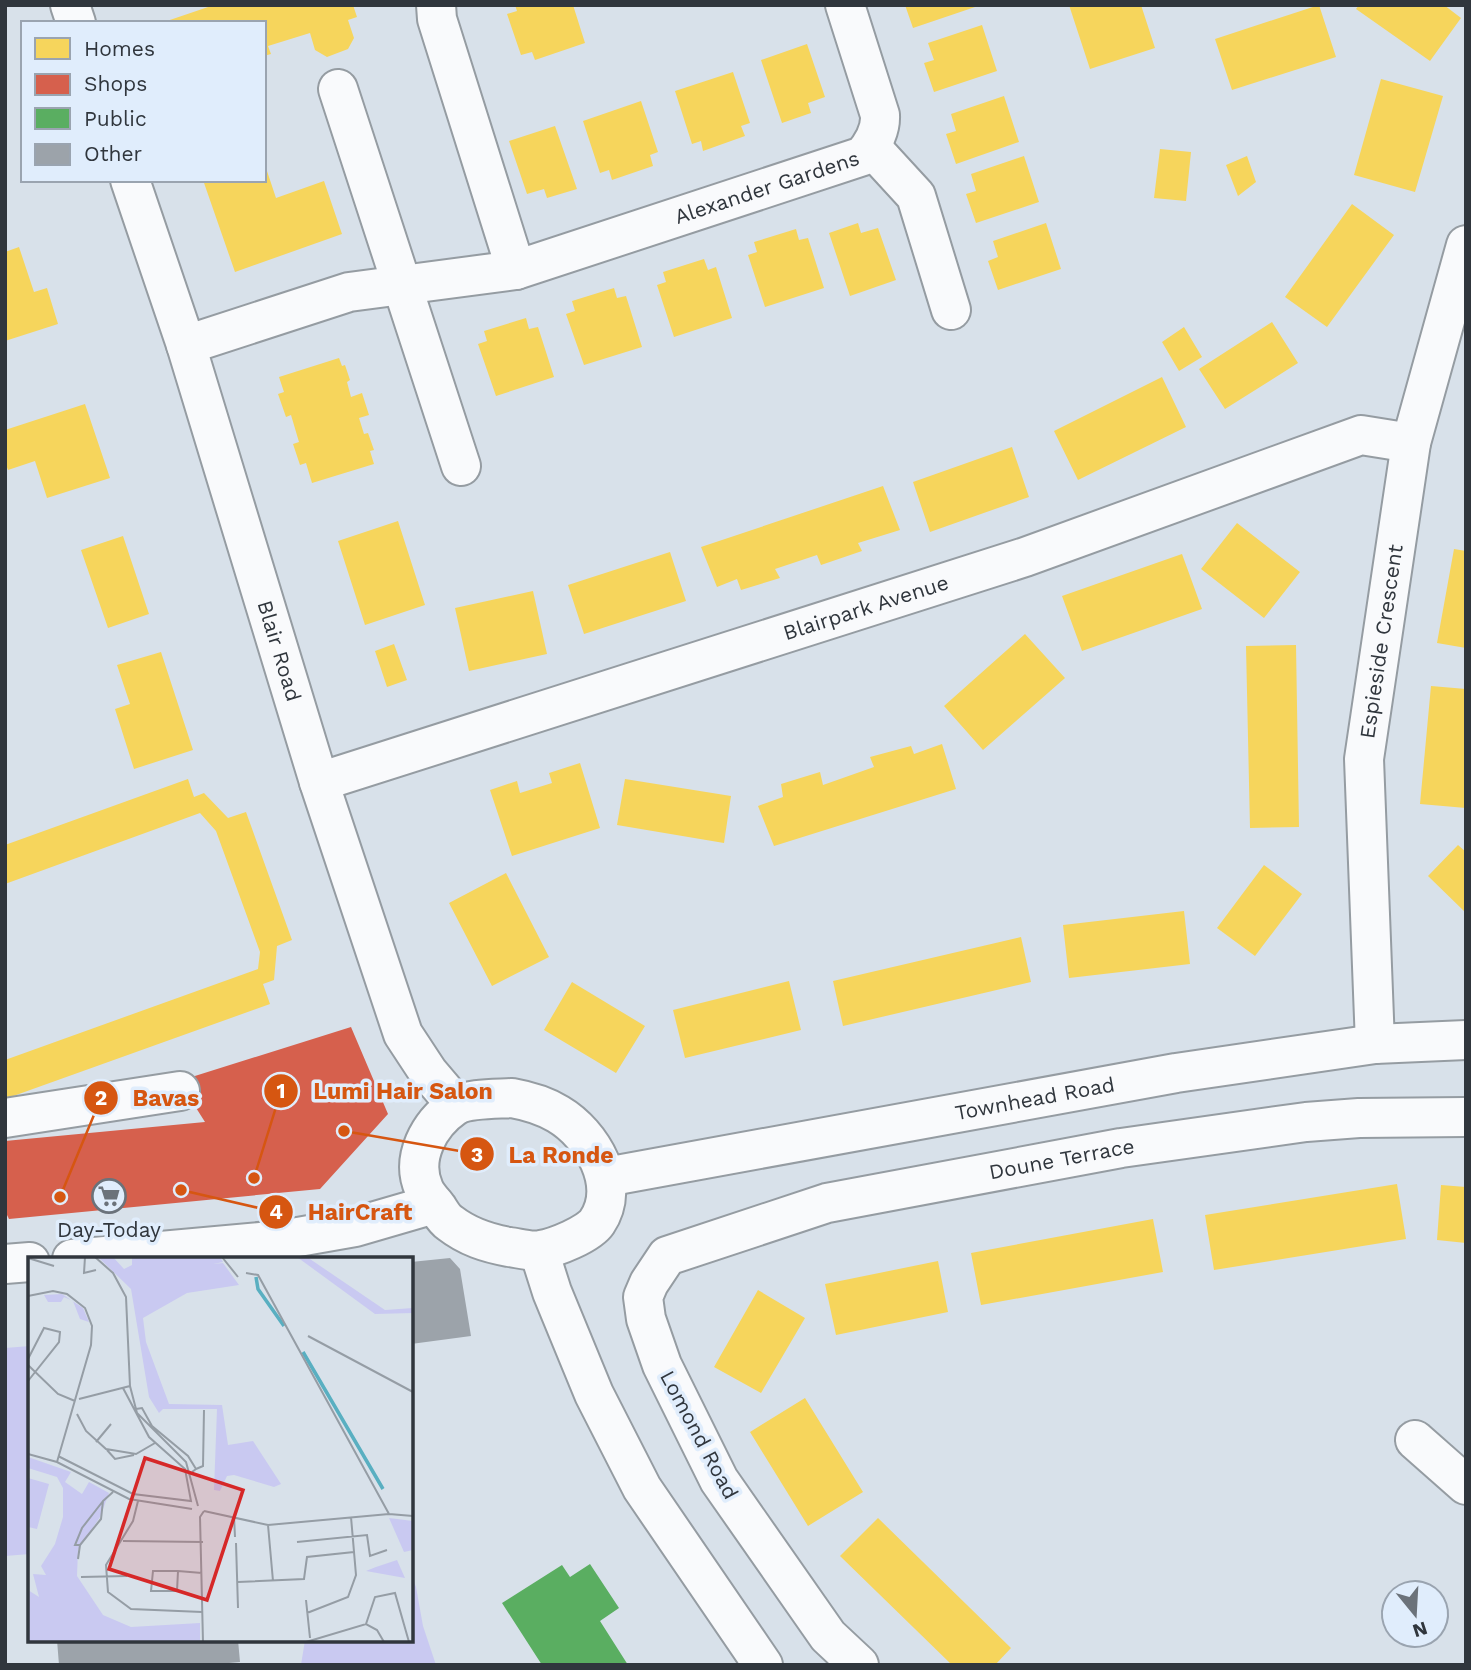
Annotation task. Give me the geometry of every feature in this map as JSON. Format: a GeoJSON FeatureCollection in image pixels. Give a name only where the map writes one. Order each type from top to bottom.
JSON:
{"type":"FeatureCollection","features":[{"type":"Feature","properties":{"kind":"street"},"geometry":{"type":"LineString","coordinates":[[436,5],[437,19],[516,270]]}},
{"type":"Feature","properties":{"kind":"street","name":"Alexander Gardens"},"geometry":{"type":"LineString","coordinates":[[186,345],[349,292],[516,270],[863,156],[881,126],[880,115],[845,5]]}},
{"type":"Feature","properties":{"kind":"street"},"geometry":{"type":"LineString","coordinates":[[338,89],[461,466]]}},
{"type":"Feature","properties":{"kind":"street"},"geometry":{"type":"LineString","coordinates":[[871,146],[916,196],[951,310]]}},
{"type":"Feature","properties":{"kind":"street","name":"Blair Road"},"geometry":{"type":"LineString","coordinates":[[131,182],[186,345],[319,782],[403,1034],[428,1072],[456,1105]]}},
{"type":"Feature","properties":{"kind":"street","name":"Espieside Crescent"},"geometry":{"type":"LineString","coordinates":[[1375,1044],[1364,759],[1411,443],[1466,245]]}},
{"type":"Feature","properties":{"kind":"street","name":"Blairpark Avenue"},"geometry":{"type":"LineString","coordinates":[[319,782],[1025,557],[1361,435],[1411,443]]}},
{"type":"Feature","properties":{"kind":"street","name":"Townhead Road"},"geometry":{"type":"LineString","coordinates":[[606,1177],[1176,1073],[1375,1044],[1466,1040]]}},
{"type":"Feature","properties":{"kind":"street"},"geometry":{"type":"LineString","coordinates":[[5,1118],[180,1091]]}},
{"type":"Feature","properties":{"kind":"street"},"geometry":{"type":"LineString","coordinates":[[512,1098],[536,1103],[560,1115],[578,1130],[596,1153],[606,1177],[605,1206],[596,1225],[573,1239],[539,1251],[489,1244],[447,1221],[424,1189],[420,1172],[421,1152],[426,1136],[456,1105],[485,1099],[512,1098]]}},
{"type":"Feature","properties":{"kind":"street","name":"Doune Terrace"},"geometry":{"type":"LineString","coordinates":[[667,1256],[827,1203],[1121,1148],[1346,1119],[1466,1117]]}},
{"type":"Feature","properties":{"kind":"street"},"geometry":{"type":"LineString","coordinates":[[94,1257],[281,1240],[355,1227],[434,1204]]}},
{"type":"Feature","properties":{"kind":"street"},"geometry":{"type":"LineString","coordinates":[[539,1251],[552,1292],[594,1394],[642,1488],[762,1665]]}},
{"type":"Feature","properties":{"kind":"street","name":"Lomond Road"},"geometry":{"type":"LineString","coordinates":[[667,1256],[643,1297],[646,1319],[662,1365],[719,1480],[828,1636],[859,1665]]}},
{"type":"Feature","properties":{"kind":"street"},"geometry":{"type":"LineString","coordinates":[[5,1265],[28,1262]]}},
{"type":"Feature","properties":{"kind":"street"},"geometry":{"type":"LineString","coordinates":[[1415,1440],[1466,1485]]}},
{"type":"Feature","properties":{"kind":"shaded area"},"geometry":{"type":"Polygon","coordinates":[[[28,1346],[28,1554],[5,1556],[5,1348],[28,1346]]]}},
{"type":"Feature","properties":{"kind":"shaded area"},"geometry":{"type":"Polygon","coordinates":[[[413,1580],[423,1626],[436,1665],[301,1665],[305,1642],[413,1642],[413,1580]]]}},
{"type":"Feature","properties":{"kind":"building: Homes"},"geometry":{"type":"Polygon","coordinates":[[[214,5],[353,5],[357,17],[348,20],[354,38],[348,49],[327,57],[315,50],[310,33],[268,46],[271,54],[266,55],[266,21],[167,21],[214,5]]]}},
{"type":"Feature","properties":{"kind":"building: Homes"},"geometry":{"type":"Polygon","coordinates":[[[515,5],[573,5],[585,43],[535,60],[532,52],[521,55],[507,14],[517,11],[515,5]]]}},
{"type":"Feature","properties":{"kind":"building: Homes"},"geometry":{"type":"Polygon","coordinates":[[[905,5],[978,5],[978,6],[913,28],[905,5]]]}},
{"type":"Feature","properties":{"kind":"building: Homes"},"geometry":{"type":"Polygon","coordinates":[[[1069,5],[1141,5],[1155,48],[1090,69],[1069,5]]]}},
{"type":"Feature","properties":{"kind":"building: Homes"},"geometry":{"type":"Polygon","coordinates":[[[1319,5],[1336,57],[1232,90],[1215,39],[1319,5]]]}},
{"type":"Feature","properties":{"kind":"building: Homes"},"geometry":{"type":"Polygon","coordinates":[[[1359,5],[1444,5],[1461,18],[1430,61],[1356,9],[1359,5]]]}},
{"type":"Feature","properties":{"kind":"building: Homes"},"geometry":{"type":"Polygon","coordinates":[[[982,25],[997,71],[934,92],[924,63],[934,60],[928,43],[982,25]]]}},
{"type":"Feature","properties":{"kind":"building: Homes"},"geometry":{"type":"Polygon","coordinates":[[[807,44],[825,97],[808,103],[811,113],[782,123],[761,60],[807,44]]]}},
{"type":"Feature","properties":{"kind":"building: Homes"},"geometry":{"type":"Polygon","coordinates":[[[733,72],[750,123],[741,126],[745,136],[703,151],[701,141],[692,144],[675,91],[733,72]]]}},
{"type":"Feature","properties":{"kind":"building: Homes"},"geometry":{"type":"Polygon","coordinates":[[[1381,79],[1443,96],[1415,192],[1354,175],[1381,79]]]}},
{"type":"Feature","properties":{"kind":"building: Homes"},"geometry":{"type":"Polygon","coordinates":[[[1004,96],[1019,142],[956,164],[946,134],[956,131],[951,114],[1004,96]]]}},
{"type":"Feature","properties":{"kind":"building: Homes"},"geometry":{"type":"Polygon","coordinates":[[[641,101],[658,152],[650,155],[653,166],[612,180],[609,170],[600,173],[583,121],[641,101]]]}},
{"type":"Feature","properties":{"kind":"building: Homes"},"geometry":{"type":"Polygon","coordinates":[[[555,126],[577,189],[547,198],[544,189],[527,194],[509,141],[555,126]]]}},
{"type":"Feature","properties":{"kind":"building: Homes"},"geometry":{"type":"Polygon","coordinates":[[[1160,149],[1191,152],[1186,201],[1154,198],[1160,149]]]}},
{"type":"Feature","properties":{"kind":"building: Homes"},"geometry":{"type":"Polygon","coordinates":[[[1024,156],[1039,202],[976,223],[966,194],[976,191],[971,174],[1024,156]]]}},
{"type":"Feature","properties":{"kind":"building: Homes"},"geometry":{"type":"Polygon","coordinates":[[[1247,156],[1256,182],[1238,196],[1226,165],[1247,156]]]}},
{"type":"Feature","properties":{"kind":"building: Homes"},"geometry":{"type":"Polygon","coordinates":[[[266,168],[276,198],[324,181],[342,234],[235,272],[204,182],[266,182],[266,168]]]}},
{"type":"Feature","properties":{"kind":"building: Homes"},"geometry":{"type":"Polygon","coordinates":[[[1352,204],[1394,235],[1327,327],[1285,297],[1352,204]]]}},
{"type":"Feature","properties":{"kind":"building: Homes"},"geometry":{"type":"Polygon","coordinates":[[[858,223],[861,233],[878,228],[896,280],[850,296],[829,233],[858,223]]]}},
{"type":"Feature","properties":{"kind":"building: Homes"},"geometry":{"type":"Polygon","coordinates":[[[1046,223],[1061,269],[998,290],[988,261],[998,257],[993,241],[1046,223]]]}},
{"type":"Feature","properties":{"kind":"building: Homes"},"geometry":{"type":"Polygon","coordinates":[[[796,229],[799,240],[808,238],[824,288],[765,307],[748,255],[757,252],[754,242],[796,229]]]}},
{"type":"Feature","properties":{"kind":"building: Homes"},"geometry":{"type":"Polygon","coordinates":[[[19,247],[34,292],[47,288],[58,324],[5,341],[5,252],[19,247]]]}},
{"type":"Feature","properties":{"kind":"building: Homes"},"geometry":{"type":"Polygon","coordinates":[[[704,259],[708,270],[716,267],[732,318],[674,337],[657,285],[666,282],[663,272],[704,259]]]}},
{"type":"Feature","properties":{"kind":"building: Homes"},"geometry":{"type":"Polygon","coordinates":[[[614,288],[617,298],[626,296],[642,347],[584,365],[566,314],[575,311],[572,301],[614,288]]]}},
{"type":"Feature","properties":{"kind":"building: Homes"},"geometry":{"type":"Polygon","coordinates":[[[526,318],[529,329],[538,327],[554,377],[496,396],[478,344],[487,341],[484,331],[526,318]]]}},
{"type":"Feature","properties":{"kind":"building: Homes"},"geometry":{"type":"Polygon","coordinates":[[[1272,322],[1298,363],[1225,409],[1199,369],[1272,322]]]}},
{"type":"Feature","properties":{"kind":"building: Homes"},"geometry":{"type":"Polygon","coordinates":[[[1184,327],[1202,357],[1179,371],[1162,342],[1184,327]]]}},
{"type":"Feature","properties":{"kind":"building: Homes"},"geometry":{"type":"Polygon","coordinates":[[[339,358],[342,366],[345,365],[350,380],[347,382],[351,397],[362,393],[369,415],[359,418],[364,434],[368,433],[374,450],[370,451],[374,464],[312,483],[306,463],[300,465],[293,444],[299,442],[291,415],[286,417],[278,394],[284,392],[279,377],[339,358]]]}},
{"type":"Feature","properties":{"kind":"building: Homes"},"geometry":{"type":"Polygon","coordinates":[[[1162,377],[1186,427],[1078,480],[1054,431],[1162,377]]]}},
{"type":"Feature","properties":{"kind":"building: Homes"},"geometry":{"type":"Polygon","coordinates":[[[85,404],[110,478],[47,498],[35,461],[8,470],[5,462],[5,430],[85,404]]]}},
{"type":"Feature","properties":{"kind":"building: Homes"},"geometry":{"type":"Polygon","coordinates":[[[1012,447],[1029,497],[930,532],[913,482],[1012,447]]]}},
{"type":"Feature","properties":{"kind":"building: Homes"},"geometry":{"type":"Polygon","coordinates":[[[883,486],[900,530],[858,543],[862,551],[821,565],[817,555],[775,569],[780,578],[741,590],[737,579],[717,587],[701,547],[883,486]]]}},
{"type":"Feature","properties":{"kind":"building: Homes"},"geometry":{"type":"Polygon","coordinates":[[[398,521],[425,605],[365,625],[338,541],[398,521]]]}},
{"type":"Feature","properties":{"kind":"building: Homes"},"geometry":{"type":"Polygon","coordinates":[[[1237,523],[1300,572],[1264,618],[1201,569],[1237,523]]]}},
{"type":"Feature","properties":{"kind":"building: Homes"},"geometry":{"type":"Polygon","coordinates":[[[123,536],[149,614],[108,628],[81,550],[123,536]]]}},
{"type":"Feature","properties":{"kind":"building: Homes"},"geometry":{"type":"Polygon","coordinates":[[[1454,549],[1466,551],[1466,648],[1437,643],[1454,549]]]}},
{"type":"Feature","properties":{"kind":"building: Homes"},"geometry":{"type":"Polygon","coordinates":[[[670,552],[686,601],[584,634],[568,585],[670,552]]]}},
{"type":"Feature","properties":{"kind":"building: Homes"},"geometry":{"type":"Polygon","coordinates":[[[1182,554],[1202,609],[1082,651],[1062,596],[1182,554]]]}},
{"type":"Feature","properties":{"kind":"building: Homes"},"geometry":{"type":"Polygon","coordinates":[[[533,591],[547,654],[469,671],[455,608],[533,591]]]}},
{"type":"Feature","properties":{"kind":"building: Homes"},"geometry":{"type":"Polygon","coordinates":[[[1025,634],[1065,678],[983,750],[944,706],[1025,634]]]}},
{"type":"Feature","properties":{"kind":"building: Homes"},"geometry":{"type":"Polygon","coordinates":[[[394,644],[407,680],[387,687],[375,651],[394,644]]]}},
{"type":"Feature","properties":{"kind":"building: Homes"},"geometry":{"type":"Polygon","coordinates":[[[1296,645],[1299,827],[1250,828],[1246,646],[1296,645]]]}},
{"type":"Feature","properties":{"kind":"building: Homes"},"geometry":{"type":"Polygon","coordinates":[[[161,652],[193,750],[134,769],[115,709],[130,704],[117,665],[161,652]]]}},
{"type":"Feature","properties":{"kind":"building: Homes"},"geometry":{"type":"Polygon","coordinates":[[[1431,686],[1466,689],[1466,808],[1420,804],[1431,686]]]}},
{"type":"Feature","properties":{"kind":"building: Homes"},"geometry":{"type":"Polygon","coordinates":[[[942,744],[956,789],[774,846],[758,806],[783,797],[781,784],[820,772],[823,785],[874,767],[870,757],[911,746],[914,754],[942,744]]]}},
{"type":"Feature","properties":{"kind":"building: Homes"},"geometry":{"type":"Polygon","coordinates":[[[580,763],[600,828],[512,856],[490,790],[517,781],[520,793],[552,783],[549,773],[580,763]]]}},
{"type":"Feature","properties":{"kind":"building: Homes"},"geometry":{"type":"Polygon","coordinates":[[[188,779],[194,797],[204,793],[228,818],[246,812],[292,940],[277,946],[274,980],[263,984],[270,1004],[5,1099],[5,1060],[258,969],[260,952],[216,831],[200,813],[5,884],[5,845],[188,779]]]}},
{"type":"Feature","properties":{"kind":"building: Homes"},"geometry":{"type":"Polygon","coordinates":[[[625,779],[731,796],[724,843],[617,825],[625,779]]]}},
{"type":"Feature","properties":{"kind":"building: Homes"},"geometry":{"type":"Polygon","coordinates":[[[1458,845],[1466,852],[1466,913],[1428,876],[1458,845]]]}},
{"type":"Feature","properties":{"kind":"building: Homes"},"geometry":{"type":"Polygon","coordinates":[[[1264,865],[1302,894],[1255,956],[1217,928],[1264,865]]]}},
{"type":"Feature","properties":{"kind":"building: Homes"},"geometry":{"type":"Polygon","coordinates":[[[506,873],[549,957],[492,986],[449,903],[506,873]]]}},
{"type":"Feature","properties":{"kind":"building: Homes"},"geometry":{"type":"Polygon","coordinates":[[[1184,911],[1190,964],[1069,978],[1063,925],[1184,911]]]}},
{"type":"Feature","properties":{"kind":"building: Homes"},"geometry":{"type":"Polygon","coordinates":[[[1021,937],[1031,982],[843,1026],[833,981],[1021,937]]]}},
{"type":"Feature","properties":{"kind":"building: Homes"},"geometry":{"type":"Polygon","coordinates":[[[789,981],[801,1030],[685,1058],[673,1010],[789,981]]]}},
{"type":"Feature","properties":{"kind":"building: Homes"},"geometry":{"type":"Polygon","coordinates":[[[572,982],[645,1026],[616,1073],[544,1030],[572,982]]]}},
{"type":"Feature","properties":{"kind":"building: Homes"},"geometry":{"type":"Polygon","coordinates":[[[1397,1184],[1406,1239],[1214,1270],[1205,1215],[1397,1184]]]}},
{"type":"Feature","properties":{"kind":"building: Homes"},"geometry":{"type":"Polygon","coordinates":[[[1441,1185],[1466,1187],[1466,1243],[1437,1240],[1441,1185]]]}},
{"type":"Feature","properties":{"kind":"building: Homes"},"geometry":{"type":"Polygon","coordinates":[[[1153,1219],[1163,1272],[981,1305],[971,1253],[1153,1219]]]}},
{"type":"Feature","properties":{"kind":"building: Homes"},"geometry":{"type":"Polygon","coordinates":[[[938,1261],[948,1312],[836,1335],[825,1284],[938,1261]]]}},
{"type":"Feature","properties":{"kind":"building: Homes"},"geometry":{"type":"Polygon","coordinates":[[[758,1290],[805,1318],[761,1393],[714,1367],[758,1290]]]}},
{"type":"Feature","properties":{"kind":"building: Homes"},"geometry":{"type":"Polygon","coordinates":[[[805,1398],[863,1492],[808,1526],[750,1432],[805,1398]]]}},
{"type":"Feature","properties":{"kind":"building: Homes"},"geometry":{"type":"Polygon","coordinates":[[[878,1518],[1011,1648],[995,1665],[952,1665],[840,1556],[878,1518]]]}},
{"type":"Feature","properties":{"kind":"building: Shops"},"geometry":{"type":"Polygon","coordinates":[[[351,1027],[388,1114],[320,1189],[9,1219],[5,1211],[5,1141],[205,1122],[179,1081],[351,1027]]]}},
{"type":"Feature","properties":{"kind":"building: Public"},"geometry":{"type":"Polygon","coordinates":[[[590,1564],[619,1608],[600,1621],[628,1665],[542,1665],[502,1603],[562,1565],[570,1577],[590,1564]]]}},
{"type":"Feature","properties":{"kind":"building: Other"},"geometry":{"type":"Polygon","coordinates":[[[450,1258],[460,1269],[471,1336],[413,1344],[413,1262],[450,1258]]]}},
{"type":"Feature","properties":{"kind":"building: Other"},"geometry":{"type":"Polygon","coordinates":[[[57,1642],[238,1642],[240,1662],[207,1665],[59,1665],[57,1642]]]}},
{"type":"Feature","properties":{"kind":"place","name":"La Ronde"},"geometry":{"type":"Point","coordinates":[344,1131]}},
{"type":"Feature","properties":{"kind":"place","name":"Lumi Hair Salon"},"geometry":{"type":"Point","coordinates":[254,1178]}},
{"type":"Feature","properties":{"kind":"place","name":"HairCraft"},"geometry":{"type":"Point","coordinates":[181,1190]}},
{"type":"Feature","properties":{"kind":"place","name":"Day-Today"},"geometry":{"type":"Point","coordinates":[109,1196]}},
{"type":"Feature","properties":{"kind":"place","name":"Bavas"},"geometry":{"type":"Point","coordinates":[60,1197]}}]}
